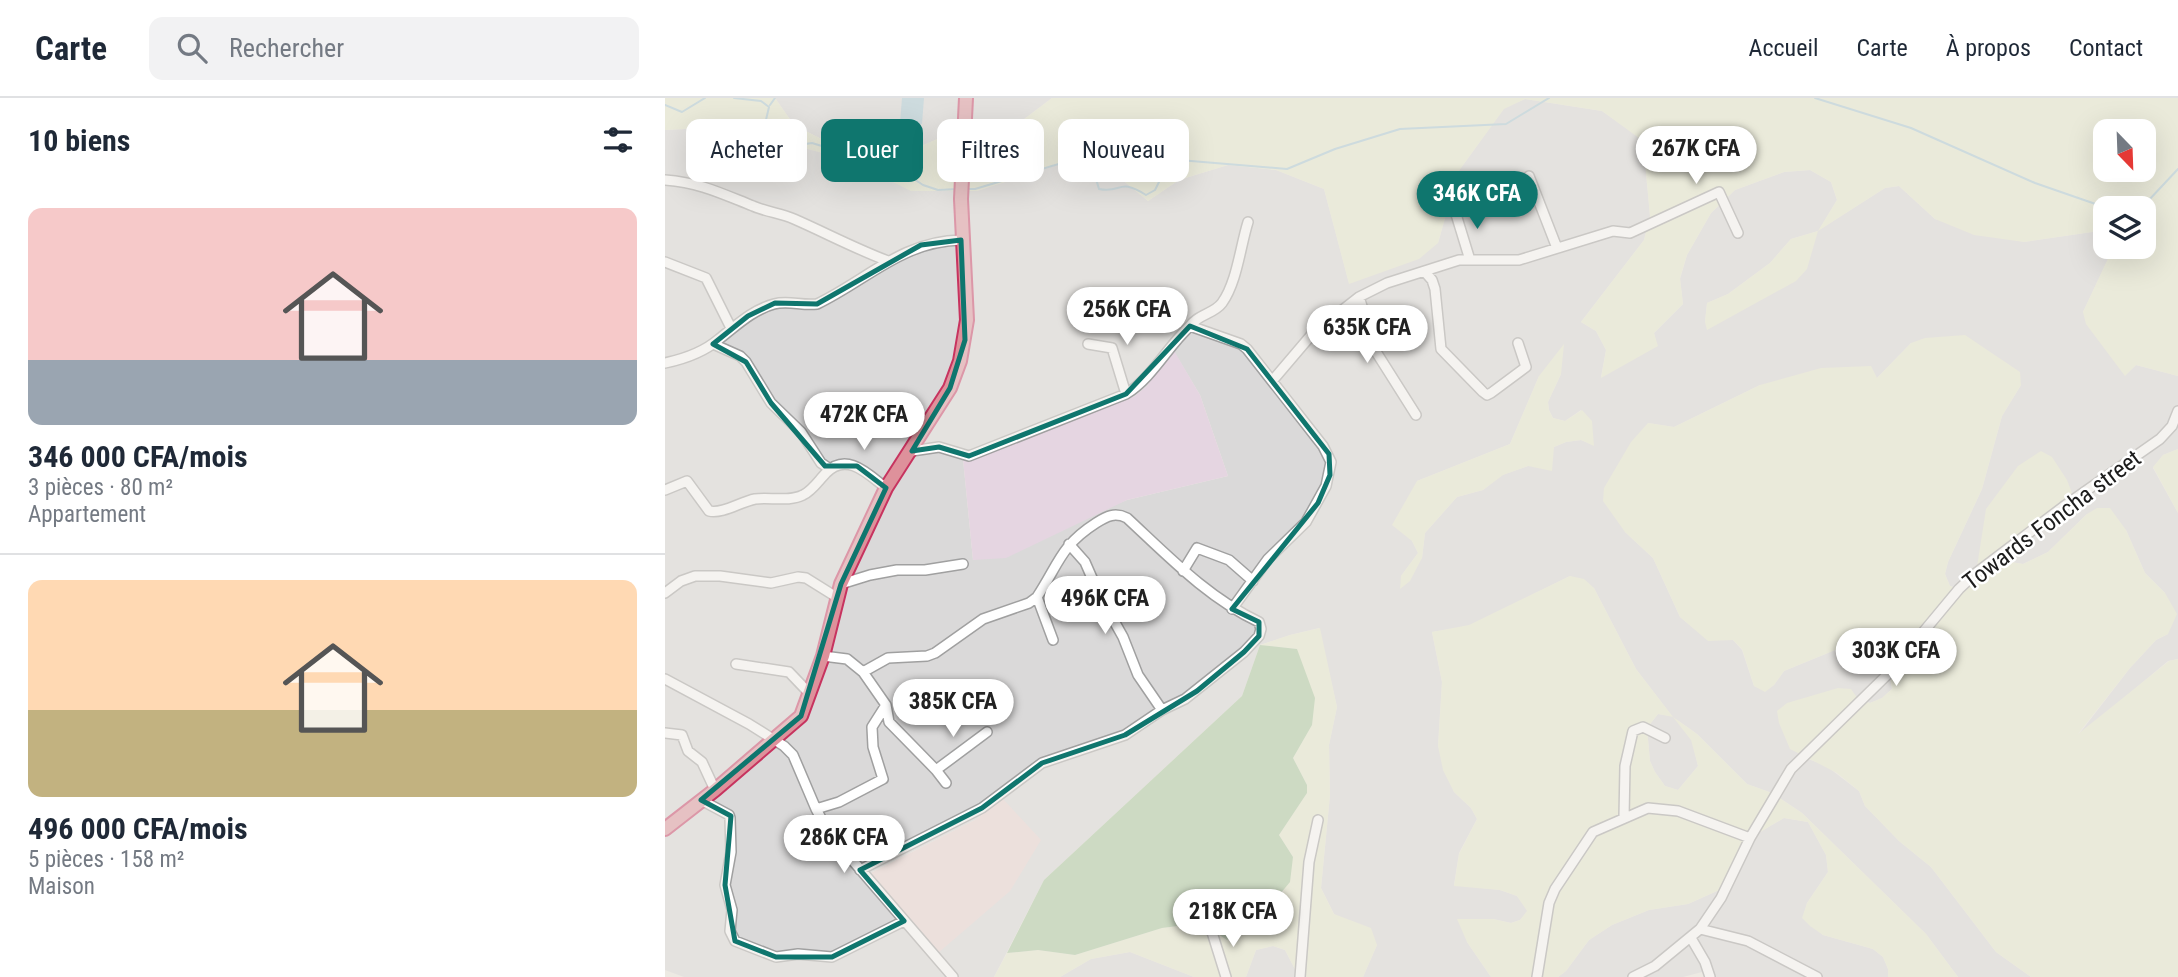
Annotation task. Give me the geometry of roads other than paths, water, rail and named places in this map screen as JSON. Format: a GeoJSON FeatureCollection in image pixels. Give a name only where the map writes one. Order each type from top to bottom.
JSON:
{"type":"FeatureCollection","features":[{"type":"Feature","properties":{"kind":"highway"},"geometry":{"type":"LineString","coordinates":[[665,829],[801,716],[823,656],[841,584],[886,488],[950,388],[965,340],[967,320],[961,240],[961,179],[966,98]]}},
{"type":"Feature","properties":{"kind":"street"},"geometry":{"type":"LineString","coordinates":[[1529,176],[1557,248]]}},
{"type":"Feature","properties":{"kind":"street"},"geometry":{"type":"LineString","coordinates":[[665,180],[695,183],[716,190],[756,208],[792,218],[888,261]]}},
{"type":"Feature","properties":{"kind":"street"},"geometry":{"type":"LineString","coordinates":[[1273,380],[1307,339],[1359,297],[1387,283],[1451,262],[1512,261],[1613,231],[1630,233],[1719,192],[1738,233]]}},
{"type":"Feature","properties":{"kind":"street"},"geometry":{"type":"LineString","coordinates":[[1455,211],[1470,260]]}},
{"type":"Feature","properties":{"kind":"street"},"geometry":{"type":"LineString","coordinates":[[912,451],[939,447],[969,456],[1126,394],[1142,383],[1196,318],[1222,305],[1236,276],[1238,256],[1248,222]]}},
{"type":"Feature","properties":{"kind":"street"},"geometry":{"type":"LineString","coordinates":[[665,363],[695,354],[713,344],[748,316],[775,303],[817,304],[888,261],[921,245],[944,240],[961,240]]}},
{"type":"Feature","properties":{"kind":"street"},"geometry":{"type":"LineString","coordinates":[[665,262],[706,278],[730,328]]}},
{"type":"Feature","properties":{"kind":"street"},"geometry":{"type":"LineString","coordinates":[[1425,272],[1435,289],[1441,349],[1487,395],[1523,372],[1525,363],[1518,343]]}},
{"type":"Feature","properties":{"kind":"street"},"geometry":{"type":"LineString","coordinates":[[1359,297],[1373,347],[1416,415]]}},
{"type":"Feature","properties":{"kind":"street"},"geometry":{"type":"LineString","coordinates":[[1190,326],[1241,344],[1273,380],[1329,454],[1330,475],[1318,503],[1306,522],[1268,559],[1233,609]]}},
{"type":"Feature","properties":{"kind":"street"},"geometry":{"type":"LineString","coordinates":[[713,344],[740,356],[746,362],[771,403],[801,432],[821,463],[830,469]]}},
{"type":"Feature","properties":{"kind":"street"},"geometry":{"type":"LineString","coordinates":[[1088,344],[1112,348],[1126,394]]}},
{"type":"Feature","properties":{"kind":"street","name":"Towards Foncha street"},"geometry":{"type":"LineString","coordinates":[[1633,977],[1655,966],[1700,929],[1732,879],[1750,838],[1791,769],[1890,672],[1959,589],[2063,507],[2160,439],[2172,426],[2178,411]]}},
{"type":"Feature","properties":{"kind":"street"},"geometry":{"type":"LineString","coordinates":[[665,491],[687,481],[709,511],[716,512],[757,499],[799,497],[809,491],[830,469],[843,465],[857,466],[886,488]]}},
{"type":"Feature","properties":{"kind":"street"},"geometry":{"type":"LineString","coordinates":[[860,870],[982,808],[1042,763],[1125,735],[1162,709],[1196,691],[1244,652],[1259,636],[1261,629],[1259,622],[1233,609],[1119,514],[1100,521],[1069,544],[1037,597],[1029,603],[983,619],[935,653],[927,656],[888,658],[863,672]]}},
{"type":"Feature","properties":{"kind":"street"},"geometry":{"type":"LineString","coordinates":[[1069,544],[1085,562],[1098,594],[1123,637],[1138,675],[1162,709]]}},
{"type":"Feature","properties":{"kind":"street"},"geometry":{"type":"LineString","coordinates":[[1183,570],[1197,548],[1229,560],[1253,580]]}},
{"type":"Feature","properties":{"kind":"street"},"geometry":{"type":"LineString","coordinates":[[841,584],[897,570],[925,570],[964,564]]}},
{"type":"Feature","properties":{"kind":"street"},"geometry":{"type":"LineString","coordinates":[[665,593],[681,581],[695,576],[720,576],[771,583],[798,577],[806,578],[838,598]]}},
{"type":"Feature","properties":{"kind":"street"},"geometry":{"type":"LineString","coordinates":[[1037,597],[1053,640]]}},
{"type":"Feature","properties":{"kind":"street"},"geometry":{"type":"LineString","coordinates":[[823,656],[847,659],[863,672],[886,705],[889,722],[946,783]]}},
{"type":"Feature","properties":{"kind":"street"},"geometry":{"type":"LineString","coordinates":[[736,664],[789,672],[810,694]]}},
{"type":"Feature","properties":{"kind":"street"},"geometry":{"type":"LineString","coordinates":[[665,679],[773,739],[793,755],[829,833],[953,977]]}},
{"type":"Feature","properties":{"kind":"street"},"geometry":{"type":"LineString","coordinates":[[816,809],[839,802],[883,779],[873,747],[872,727],[886,705]]}},
{"type":"Feature","properties":{"kind":"street"},"geometry":{"type":"LineString","coordinates":[[1624,817],[1625,766],[1633,731],[1643,727],[1665,738]]}},
{"type":"Feature","properties":{"kind":"street"},"geometry":{"type":"LineString","coordinates":[[936,770],[987,732]]}},
{"type":"Feature","properties":{"kind":"street"},"geometry":{"type":"LineString","coordinates":[[665,733],[682,734],[688,751],[702,762],[715,790]]}},
{"type":"Feature","properties":{"kind":"street"},"geometry":{"type":"LineString","coordinates":[[701,800],[730,818],[731,852],[725,885],[732,910],[730,931],[735,941],[776,957],[798,954],[832,957],[904,921]]}},
{"type":"Feature","properties":{"kind":"street"},"geometry":{"type":"LineString","coordinates":[[1537,977],[1549,903],[1555,889],[1593,832],[1648,808],[1678,811],[1750,838]]}},
{"type":"Feature","properties":{"kind":"street"},"geometry":{"type":"LineString","coordinates":[[1300,977],[1309,862],[1318,820]]}},
{"type":"Feature","properties":{"kind":"street"},"geometry":{"type":"LineString","coordinates":[[1211,929],[1226,977]]}},
{"type":"Feature","properties":{"kind":"street"},"geometry":{"type":"LineString","coordinates":[[1700,929],[1748,941],[1817,977]]}},
{"type":"Feature","properties":{"kind":"street"},"geometry":{"type":"LineString","coordinates":[[1692,938],[1710,977]]}},
{"type":"Feature","properties":{"kind":"water"},"geometry":{"type":"Polygon","coordinates":[[[902,98],[924,98],[922,119],[900,119],[902,98]]]}},
{"type":"Feature","properties":{"kind":"waterway"},"geometry":{"type":"LineString","coordinates":[[665,105],[682,112],[705,98]]}},
{"type":"Feature","properties":{"kind":"waterway"},"geometry":{"type":"LineString","coordinates":[[734,98],[761,101],[769,107],[766,134],[799,145],[812,143],[848,154],[871,169],[911,177],[938,190],[958,189]]}},
{"type":"Feature","properties":{"kind":"waterway"},"geometry":{"type":"LineString","coordinates":[[770,105],[775,98]]}},
{"type":"Feature","properties":{"kind":"waterway"},"geometry":{"type":"LineString","coordinates":[[967,189],[975,189],[1082,157],[1091,158],[1097,165],[1096,179],[1099,189],[1130,187],[1146,195],[1155,190],[1164,172],[1179,160],[1287,169],[1335,149],[1400,129],[1506,124],[1549,98]]}},
{"type":"Feature","properties":{"kind":"waterway"},"geometry":{"type":"LineString","coordinates":[[1815,98],[1911,128],[2035,183],[2093,203]]}},
{"type":"Feature","properties":{"kind":"waterway"},"geometry":{"type":"LineString","coordinates":[[2153,196],[2178,169]]}}]}
